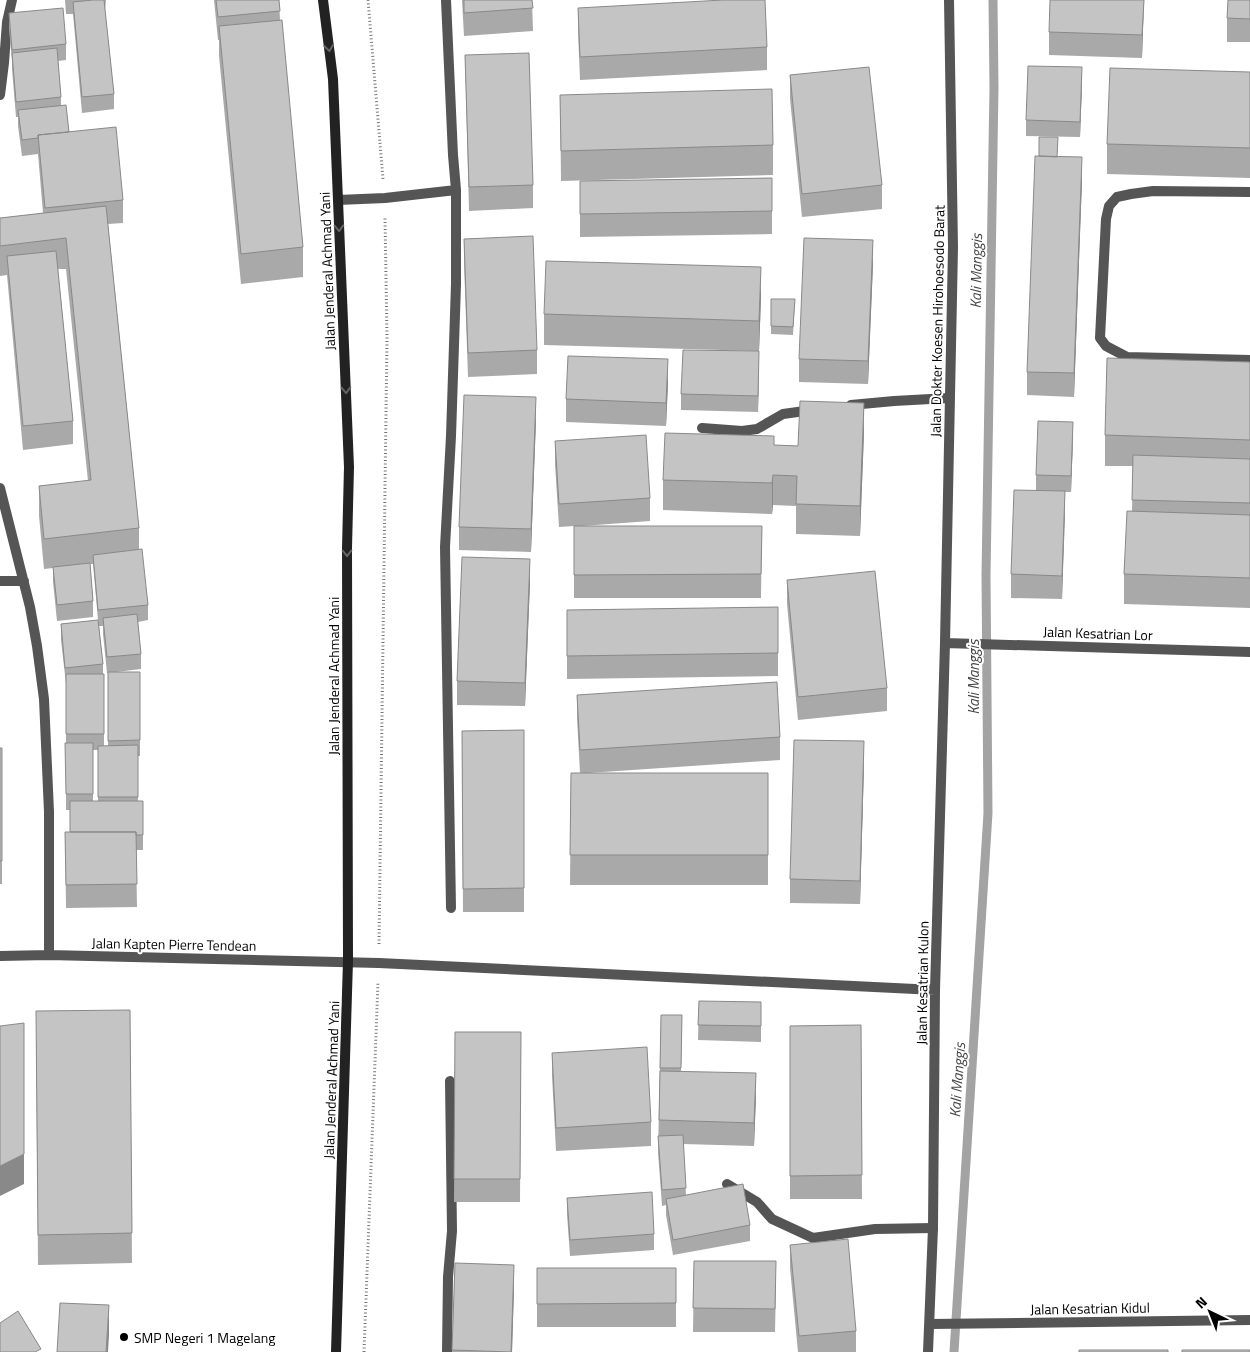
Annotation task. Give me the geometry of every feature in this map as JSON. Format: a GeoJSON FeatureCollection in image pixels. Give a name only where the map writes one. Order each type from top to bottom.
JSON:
{"type":"FeatureCollection","features":[{"type":"Feature","properties":{"kind":"main road","name":"Jalan Jenderal Achmad Yani"},"geometry":{"type":"LineString","coordinates":[[323,0],[333,79],[349,468],[347,548],[348,962],[336,1352]]}},
{"type":"Feature","properties":{"kind":"street"},"geometry":{"type":"LineString","coordinates":[[0,95],[6,22],[12,0]]}},
{"type":"Feature","properties":{"kind":"street"},"geometry":{"type":"LineString","coordinates":[[446,0],[456,190],[456,284],[452,427],[445,547],[451,908]]}},
{"type":"Feature","properties":{"kind":"street","name":"Jalan Dokter Koesen Hirohoesodo Barat"},"geometry":{"type":"LineString","coordinates":[[945,643],[953,247],[949,0]]}},
{"type":"Feature","properties":{"kind":"street"},"geometry":{"type":"LineString","coordinates":[[338,200],[385,198],[456,190]]}},
{"type":"Feature","properties":{"kind":"street"},"geometry":{"type":"LineString","coordinates":[[1250,192],[1153,192],[1117,197],[1109,206],[1106,219],[1100,338],[1106,346],[1127,358],[1250,360]]}},
{"type":"Feature","properties":{"kind":"street"},"geometry":{"type":"LineString","coordinates":[[838,407],[949,398]]}},
{"type":"Feature","properties":{"kind":"street"},"geometry":{"type":"LineString","coordinates":[[702,428],[742,431],[757,429],[783,414],[820,409]]}},
{"type":"Feature","properties":{"kind":"street"},"geometry":{"type":"LineString","coordinates":[[0,488],[24,581],[38,646],[44,698],[49,812],[49,955]]}},
{"type":"Feature","properties":{"kind":"street"},"geometry":{"type":"LineString","coordinates":[[0,581],[24,581]]}},
{"type":"Feature","properties":{"kind":"street","name":"Jalan Kesatrian Lor"},"geometry":{"type":"LineString","coordinates":[[945,643],[1250,652]]}},
{"type":"Feature","properties":{"kind":"street","name":"Jalan Kesatrian Kulon"},"geometry":{"type":"LineString","coordinates":[[928,1352],[933,1228],[935,990],[945,643]]}},
{"type":"Feature","properties":{"kind":"street","name":"Jalan Kapten Pierre Tendean"},"geometry":{"type":"LineString","coordinates":[[0,956],[49,955],[379,963],[935,990]]}},
{"type":"Feature","properties":{"kind":"street"},"geometry":{"type":"LineString","coordinates":[[446,1352],[448,1277],[452,1231],[450,1081]]}},
{"type":"Feature","properties":{"kind":"street"},"geometry":{"type":"LineString","coordinates":[[727,1184],[756,1202],[772,1219],[813,1238],[875,1229],[933,1228]]}},
{"type":"Feature","properties":{"kind":"street","name":"Jalan Kesatrian Kidul"},"geometry":{"type":"LineString","coordinates":[[930,1324],[1250,1320]]}},
{"type":"Feature","properties":{"kind":"path"},"geometry":{"type":"LineString","coordinates":[[364,1352],[379,963],[388,338],[385,198],[368,0]]}},
{"type":"Feature","properties":{"kind":"building"},"geometry":{"type":"Polygon","coordinates":[[[104,0],[114,94],[82,97],[73,2],[104,0]]]}},
{"type":"Feature","properties":{"kind":"building"},"geometry":{"type":"Polygon","coordinates":[[[216,0],[279,0],[280,11],[218,17],[216,0]]]}},
{"type":"Feature","properties":{"kind":"building"},"geometry":{"type":"Polygon","coordinates":[[[464,0],[532,0],[533,8],[464,13],[464,0]]]}},
{"type":"Feature","properties":{"kind":"building"},"geometry":{"type":"Polygon","coordinates":[[[723,0],[765,0],[767,47],[580,57],[578,8],[723,0]]]}},
{"type":"Feature","properties":{"kind":"building"},"geometry":{"type":"Polygon","coordinates":[[[1050,0],[1144,0],[1142,35],[1049,32],[1050,0]]]}},
{"type":"Feature","properties":{"kind":"building"},"geometry":{"type":"Polygon","coordinates":[[[1228,0],[1250,0],[1250,19],[1227,18],[1228,0]]]}},
{"type":"Feature","properties":{"kind":"building"},"geometry":{"type":"Polygon","coordinates":[[[63,8],[66,44],[12,50],[9,13],[63,8]]]}},
{"type":"Feature","properties":{"kind":"building"},"geometry":{"type":"Polygon","coordinates":[[[282,20],[303,247],[241,254],[219,26],[282,20]]]}},
{"type":"Feature","properties":{"kind":"building"},"geometry":{"type":"Polygon","coordinates":[[[57,48],[61,97],[16,102],[12,53],[57,48]]]}},
{"type":"Feature","properties":{"kind":"building"},"geometry":{"type":"Polygon","coordinates":[[[529,53],[533,185],[469,187],[465,55],[529,53]]]}},
{"type":"Feature","properties":{"kind":"building"},"geometry":{"type":"Polygon","coordinates":[[[1028,66],[1082,67],[1080,122],[1026,120],[1028,66]]]}},
{"type":"Feature","properties":{"kind":"building"},"geometry":{"type":"Polygon","coordinates":[[[869,67],[882,185],[802,194],[790,75],[869,67]]]}},
{"type":"Feature","properties":{"kind":"building"},"geometry":{"type":"Polygon","coordinates":[[[1110,68],[1250,72],[1250,148],[1107,144],[1110,68]]]}},
{"type":"Feature","properties":{"kind":"building"},"geometry":{"type":"Polygon","coordinates":[[[772,89],[773,145],[561,151],[560,95],[772,89]]]}},
{"type":"Feature","properties":{"kind":"building"},"geometry":{"type":"Polygon","coordinates":[[[66,105],[69,132],[38,135],[38,138],[22,140],[18,110],[66,105]]]}},
{"type":"Feature","properties":{"kind":"building"},"geometry":{"type":"Polygon","coordinates":[[[116,127],[123,200],[45,208],[38,135],[116,127]]]}},
{"type":"Feature","properties":{"kind":"building"},"geometry":{"type":"Polygon","coordinates":[[[1039,137],[1058,137],[1057,157],[1039,156],[1039,137]]]}},
{"type":"Feature","properties":{"kind":"building"},"geometry":{"type":"Polygon","coordinates":[[[1035,156],[1082,157],[1074,373],[1027,372],[1035,156]]]}},
{"type":"Feature","properties":{"kind":"building"},"geometry":{"type":"Polygon","coordinates":[[[772,178],[772,211],[580,214],[580,181],[772,178]]]}},
{"type":"Feature","properties":{"kind":"building"},"geometry":{"type":"Polygon","coordinates":[[[106,206],[139,528],[44,539],[39,486],[91,480],[66,238],[0,246],[0,218],[106,206]]]}},
{"type":"Feature","properties":{"kind":"building"},"geometry":{"type":"Polygon","coordinates":[[[533,236],[537,350],[468,353],[464,239],[533,236]]]}},
{"type":"Feature","properties":{"kind":"building"},"geometry":{"type":"Polygon","coordinates":[[[804,238],[873,240],[868,361],[799,359],[804,238]]]}},
{"type":"Feature","properties":{"kind":"building"},"geometry":{"type":"Polygon","coordinates":[[[56,251],[73,421],[23,426],[7,256],[56,251]]]}},
{"type":"Feature","properties":{"kind":"building"},"geometry":{"type":"Polygon","coordinates":[[[546,261],[761,267],[759,321],[544,314],[546,261]]]}},
{"type":"Feature","properties":{"kind":"building"},"geometry":{"type":"Polygon","coordinates":[[[771,299],[795,299],[793,327],[771,326],[771,299]]]}},
{"type":"Feature","properties":{"kind":"building"},"geometry":{"type":"Polygon","coordinates":[[[683,350],[759,351],[758,396],[681,394],[683,350]]]}},
{"type":"Feature","properties":{"kind":"building"},"geometry":{"type":"Polygon","coordinates":[[[568,356],[668,359],[666,403],[566,399],[568,356]]]}},
{"type":"Feature","properties":{"kind":"building"},"geometry":{"type":"Polygon","coordinates":[[[1107,358],[1250,362],[1250,440],[1105,435],[1107,358]]]}},
{"type":"Feature","properties":{"kind":"building"},"geometry":{"type":"Polygon","coordinates":[[[464,395],[536,397],[531,529],[459,527],[464,395]]]}},
{"type":"Feature","properties":{"kind":"building"},"geometry":{"type":"Polygon","coordinates":[[[800,401],[864,403],[860,506],[796,504],[797,476],[773,475],[772,483],[663,480],[665,433],[774,436],[774,445],[798,446],[800,401]]]}},
{"type":"Feature","properties":{"kind":"building"},"geometry":{"type":"Polygon","coordinates":[[[1038,421],[1073,422],[1071,476],[1036,475],[1038,421]]]}},
{"type":"Feature","properties":{"kind":"building"},"geometry":{"type":"Polygon","coordinates":[[[646,435],[650,498],[559,504],[555,441],[646,435]]]}},
{"type":"Feature","properties":{"kind":"building"},"geometry":{"type":"Polygon","coordinates":[[[1133,455],[1250,459],[1250,503],[1132,500],[1133,455]]]}},
{"type":"Feature","properties":{"kind":"building"},"geometry":{"type":"Polygon","coordinates":[[[1014,490],[1065,491],[1062,576],[1011,574],[1014,490]]]}},
{"type":"Feature","properties":{"kind":"building"},"geometry":{"type":"Polygon","coordinates":[[[1127,511],[1250,515],[1250,578],[1124,574],[1127,511]]]}},
{"type":"Feature","properties":{"kind":"building"},"geometry":{"type":"Polygon","coordinates":[[[574,526],[762,526],[761,574],[574,575],[574,526]]]}},
{"type":"Feature","properties":{"kind":"building"},"geometry":{"type":"Polygon","coordinates":[[[142,549],[148,605],[98,610],[93,555],[142,549]]]}},
{"type":"Feature","properties":{"kind":"building"},"geometry":{"type":"Polygon","coordinates":[[[462,557],[530,559],[525,683],[457,681],[462,557]]]}},
{"type":"Feature","properties":{"kind":"building"},"geometry":{"type":"Polygon","coordinates":[[[90,563],[93,601],[57,605],[53,567],[90,563]]]}},
{"type":"Feature","properties":{"kind":"building"},"geometry":{"type":"Polygon","coordinates":[[[875,571],[887,688],[798,697],[787,580],[875,571]]]}},
{"type":"Feature","properties":{"kind":"building"},"geometry":{"type":"Polygon","coordinates":[[[778,607],[778,653],[567,656],[567,610],[778,607]]]}},
{"type":"Feature","properties":{"kind":"building"},"geometry":{"type":"Polygon","coordinates":[[[137,614],[141,654],[107,657],[103,618],[137,614]]]}},
{"type":"Feature","properties":{"kind":"building"},"geometry":{"type":"Polygon","coordinates":[[[98,620],[103,664],[65,668],[61,624],[98,620]]]}},
{"type":"Feature","properties":{"kind":"building"},"geometry":{"type":"Polygon","coordinates":[[[108,672],[140,672],[140,740],[108,741],[108,672]]]}},
{"type":"Feature","properties":{"kind":"building"},"geometry":{"type":"Polygon","coordinates":[[[66,674],[104,674],[104,734],[66,734],[66,674]]]}},
{"type":"Feature","properties":{"kind":"building"},"geometry":{"type":"Polygon","coordinates":[[[777,682],[780,737],[580,750],[577,695],[777,682]]]}},
{"type":"Feature","properties":{"kind":"building"},"geometry":{"type":"Polygon","coordinates":[[[524,730],[524,888],[463,889],[462,731],[524,730]]]}},
{"type":"Feature","properties":{"kind":"building"},"geometry":{"type":"Polygon","coordinates":[[[794,740],[864,741],[860,881],[790,879],[794,740]]]}},
{"type":"Feature","properties":{"kind":"building"},"geometry":{"type":"Polygon","coordinates":[[[65,743],[93,743],[93,794],[66,794],[65,743]]]}},
{"type":"Feature","properties":{"kind":"building"},"geometry":{"type":"Polygon","coordinates":[[[138,745],[138,797],[98,797],[98,746],[138,745]]]}},
{"type":"Feature","properties":{"kind":"building"},"geometry":{"type":"Polygon","coordinates":[[[0,748],[2,748],[2,861],[0,861],[0,748]]]}},
{"type":"Feature","properties":{"kind":"building"},"geometry":{"type":"Polygon","coordinates":[[[571,773],[768,773],[768,855],[570,855],[571,773]]]}},
{"type":"Feature","properties":{"kind":"building"},"geometry":{"type":"Polygon","coordinates":[[[70,801],[143,801],[143,835],[136,835],[136,832],[70,832],[70,801]]]}},
{"type":"Feature","properties":{"kind":"building"},"geometry":{"type":"Polygon","coordinates":[[[65,832],[136,832],[137,884],[66,885],[65,832]]]}},
{"type":"Feature","properties":{"kind":"building"},"geometry":{"type":"Polygon","coordinates":[[[699,1001],[761,1002],[761,1026],[698,1025],[699,1001]]]}},
{"type":"Feature","properties":{"kind":"building"},"geometry":{"type":"Polygon","coordinates":[[[130,1010],[132,1233],[38,1235],[36,1011],[130,1010]]]}},
{"type":"Feature","properties":{"kind":"building"},"geometry":{"type":"Polygon","coordinates":[[[661,1015],[682,1015],[681,1068],[660,1068],[661,1015]]]}},
{"type":"Feature","properties":{"kind":"building"},"geometry":{"type":"Polygon","coordinates":[[[24,1023],[24,1154],[0,1166],[0,1026],[24,1023]]]}},
{"type":"Feature","properties":{"kind":"building"},"geometry":{"type":"Polygon","coordinates":[[[861,1025],[862,1175],[790,1176],[790,1026],[861,1025]]]}},
{"type":"Feature","properties":{"kind":"building"},"geometry":{"type":"Polygon","coordinates":[[[455,1032],[521,1032],[520,1179],[454,1179],[455,1032]]]}},
{"type":"Feature","properties":{"kind":"building"},"geometry":{"type":"Polygon","coordinates":[[[647,1047],[651,1122],[556,1128],[552,1053],[647,1047]]]}},
{"type":"Feature","properties":{"kind":"building"},"geometry":{"type":"Polygon","coordinates":[[[660,1071],[756,1073],[754,1123],[659,1120],[660,1071]]]}},
{"type":"Feature","properties":{"kind":"building"},"geometry":{"type":"Polygon","coordinates":[[[683,1135],[686,1188],[662,1190],[658,1136],[683,1135]]]}},
{"type":"Feature","properties":{"kind":"building"},"geometry":{"type":"Polygon","coordinates":[[[743,1184],[750,1225],[673,1240],[666,1199],[743,1184]]]}},
{"type":"Feature","properties":{"kind":"building"},"geometry":{"type":"Polygon","coordinates":[[[652,1192],[654,1234],[570,1240],[567,1198],[652,1192]]]}},
{"type":"Feature","properties":{"kind":"building"},"geometry":{"type":"Polygon","coordinates":[[[848,1239],[856,1331],[799,1336],[790,1245],[848,1239]]]}},
{"type":"Feature","properties":{"kind":"building"},"geometry":{"type":"Polygon","coordinates":[[[694,1261],[776,1261],[775,1309],[693,1308],[694,1261]]]}},
{"type":"Feature","properties":{"kind":"building"},"geometry":{"type":"Polygon","coordinates":[[[455,1263],[514,1265],[511,1352],[452,1350],[455,1263]]]}},
{"type":"Feature","properties":{"kind":"building"},"geometry":{"type":"Polygon","coordinates":[[[537,1268],[676,1268],[676,1303],[537,1304],[537,1268]]]}},
{"type":"Feature","properties":{"kind":"building"},"geometry":{"type":"Polygon","coordinates":[[[60,1303],[109,1305],[106,1352],[57,1352],[60,1303]]]}},
{"type":"Feature","properties":{"kind":"building"},"geometry":{"type":"Polygon","coordinates":[[[18,1311],[41,1349],[35,1352],[0,1352],[0,1323],[18,1311]]]}},
{"type":"Feature","properties":{"kind":"building"},"geometry":{"type":"Polygon","coordinates":[[[1079,1350],[1168,1350],[1168,1352],[1079,1352],[1079,1350]]]}},
{"type":"Feature","properties":{"kind":"building"},"geometry":{"type":"Polygon","coordinates":[[[1182,1350],[1250,1350],[1250,1352],[1182,1352],[1182,1350]]]}},
{"type":"Feature","properties":{"kind":"waterway","name":"Kali Manggis"},"geometry":{"type":"LineString","coordinates":[[954,1352],[988,813],[986,576],[994,88],[993,0]]}},
{"type":"Feature","properties":{"kind":"place","name":"SMP Negeri 1 Magelang"},"geometry":{"type":"Point","coordinates":[124,1337]}}]}
